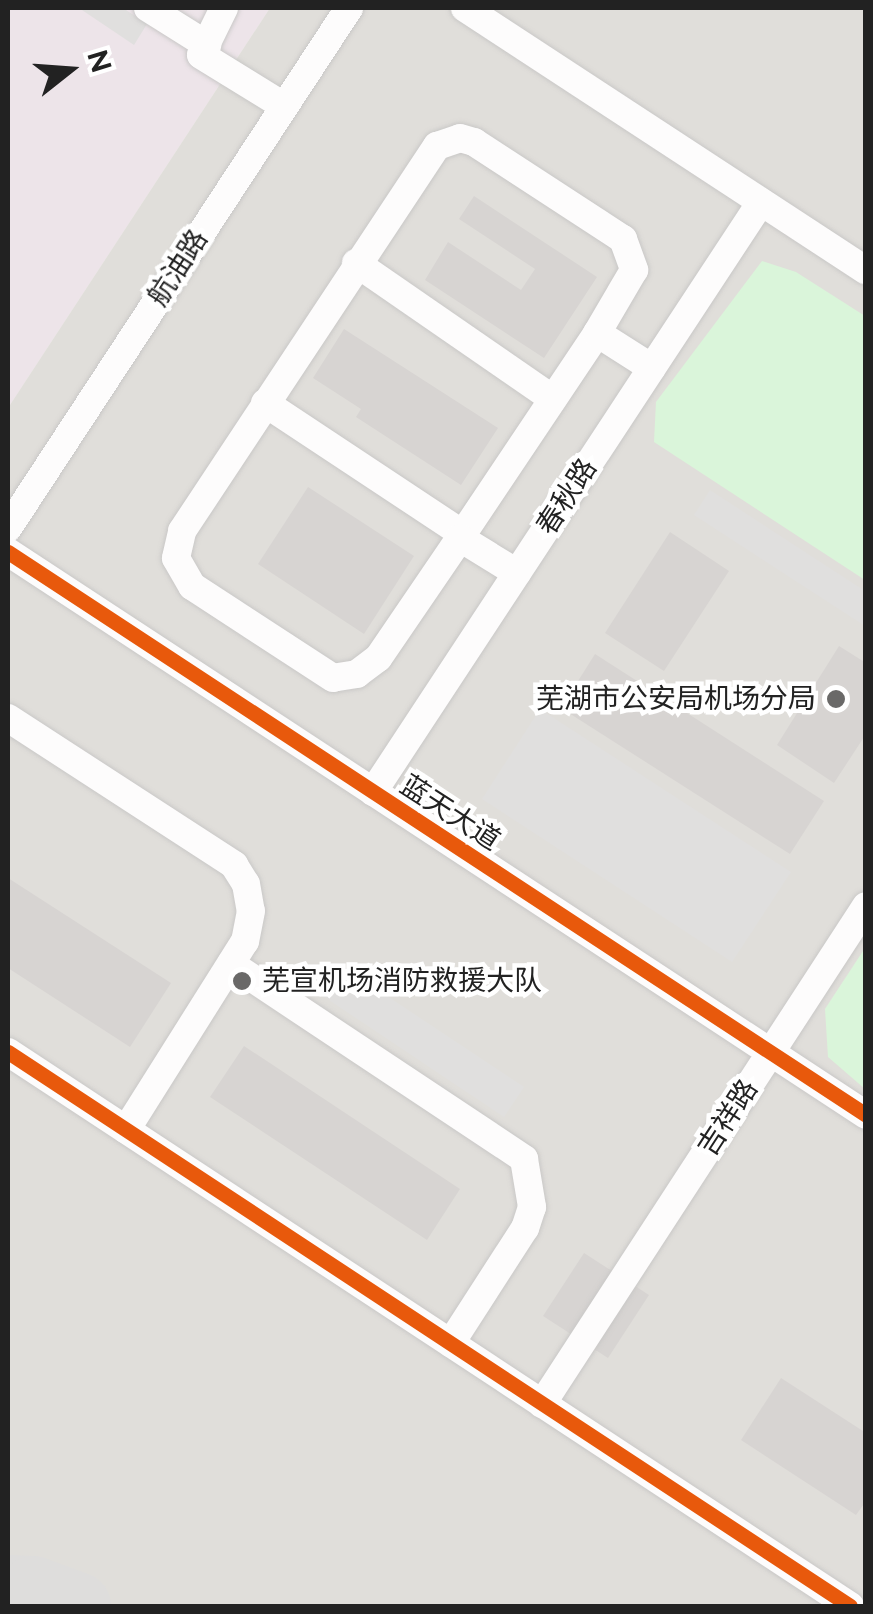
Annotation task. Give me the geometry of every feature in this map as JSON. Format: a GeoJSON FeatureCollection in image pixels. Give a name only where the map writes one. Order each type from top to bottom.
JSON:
{"type":"FeatureCollection","features":[{"type":"Feature","properties":{"kind":"street"},"geometry":{"type":"LineString","coordinates":[[148,8],[207,45]]}},
{"type":"Feature","properties":{"kind":"street"},"geometry":{"type":"LineString","coordinates":[[224,8],[201,56],[284,106]]}},
{"type":"Feature","properties":{"kind":"street","name":"航油路"},"geometry":{"type":"LineString","coordinates":[[8,528],[349,8]]}},
{"type":"Feature","properties":{"kind":"street"},"geometry":{"type":"LineString","coordinates":[[465,8],[866,270]]}},
{"type":"Feature","properties":{"kind":"street"},"geometry":{"type":"LineString","coordinates":[[460,138],[474,142],[623,239],[634,270],[597,333],[378,658],[344,678],[332,678],[192,586],[182,575],[178,542],[427,154],[460,138]]}},
{"type":"Feature","properties":{"kind":"street","name":"春秋路"},"geometry":{"type":"LineString","coordinates":[[373,792],[761,202]]}},
{"type":"Feature","properties":{"kind":"street"},"geometry":{"type":"LineString","coordinates":[[356,263],[552,399]]}},
{"type":"Feature","properties":{"kind":"street"},"geometry":{"type":"LineString","coordinates":[[597,333],[652,368]]}},
{"type":"Feature","properties":{"kind":"street"},"geometry":{"type":"LineString","coordinates":[[266,403],[517,574]]}},
{"type":"Feature","properties":{"kind":"street","name":"蓝天大道"},"geometry":{"type":"LineString","coordinates":[[8,552],[866,1115]]}},
{"type":"Feature","properties":{"kind":"street"},"geometry":{"type":"LineString","coordinates":[[8,718],[234,865],[251,911],[245,941],[126,1130]]}},
{"type":"Feature","properties":{"kind":"street","name":"吉祥路"},"geometry":{"type":"LineString","coordinates":[[542,1404],[866,906]]}},
{"type":"Feature","properties":{"kind":"street"},"geometry":{"type":"LineString","coordinates":[[230,964],[524,1158],[532,1207],[525,1228],[450,1343]]}},
{"type":"Feature","properties":{"kind":"street"},"geometry":{"type":"LineString","coordinates":[[8,1052],[850,1606]]}},
{"type":"Feature","properties":{"kind":"shaded area"},"geometry":{"type":"Polygon","coordinates":[[[8,8],[270,8],[8,408],[8,8]]]}},
{"type":"Feature","properties":{"kind":"shaded area"},"geometry":{"type":"Polygon","coordinates":[[[79,8],[123,8],[147,24],[134,45],[79,8]]]}},
{"type":"Feature","properties":{"kind":"shaded area"},"geometry":{"type":"Polygon","coordinates":[[[270,8],[865,8],[865,1606],[8,1606],[8,408],[270,8]]]}},
{"type":"Feature","properties":{"kind":"shaded area"},"geometry":{"type":"Polygon","coordinates":[[[710,490],[865,591],[865,626],[694,515],[710,490]]]}},
{"type":"Feature","properties":{"kind":"shaded area"},"geometry":{"type":"Polygon","coordinates":[[[540,709],[791,872],[732,962],[482,799],[540,709]]]}},
{"type":"Feature","properties":{"kind":"shaded area"},"geometry":{"type":"Polygon","coordinates":[[[342,966],[524,1087],[504,1117],[323,996],[342,966]]]}},
{"type":"Feature","properties":{"kind":"green space"},"geometry":{"type":"Polygon","coordinates":[[[762,261],[796,272],[865,316],[865,580],[654,442],[656,402],[762,261]]]}},
{"type":"Feature","properties":{"kind":"green space"},"geometry":{"type":"Polygon","coordinates":[[[865,948],[865,1089],[828,1057],[825,1009],[865,948]]]}},
{"type":"Feature","properties":{"kind":"building"},"geometry":{"type":"Polygon","coordinates":[[[474,196],[597,277],[544,358],[425,280],[448,242],[521,290],[535,269],[459,219],[474,196]]]}},
{"type":"Feature","properties":{"kind":"building"},"geometry":{"type":"Polygon","coordinates":[[[344,329],[498,428],[461,485],[356,417],[361,409],[313,378],[344,329]]]}},
{"type":"Feature","properties":{"kind":"building"},"geometry":{"type":"Polygon","coordinates":[[[308,487],[414,556],[364,634],[258,564],[308,487]]]}},
{"type":"Feature","properties":{"kind":"building"},"geometry":{"type":"Polygon","coordinates":[[[670,532],[729,571],[664,671],[605,633],[670,532]]]}},
{"type":"Feature","properties":{"kind":"building","name":"芜湖市公安局机场分局"},"geometry":{"type":"Polygon","coordinates":[[[839,646],[866,663],[866,734],[834,783],[777,745],[839,646]]]}},
{"type":"Feature","properties":{"kind":"building"},"geometry":{"type":"Polygon","coordinates":[[[595,654],[824,801],[790,854],[561,708],[595,654]]]}},
{"type":"Feature","properties":{"kind":"building"},"geometry":{"type":"Polygon","coordinates":[[[8,878],[171,983],[130,1047],[8,968],[8,878]]]}},
{"type":"Feature","properties":{"kind":"building"},"geometry":{"type":"Polygon","coordinates":[[[244,1046],[460,1189],[427,1240],[210,1097],[244,1046]]]}},
{"type":"Feature","properties":{"kind":"building"},"geometry":{"type":"Polygon","coordinates":[[[584,1253],[649,1295],[608,1358],[543,1316],[584,1253]]]}},
{"type":"Feature","properties":{"kind":"building"},"geometry":{"type":"Polygon","coordinates":[[[781,1378],[866,1433],[866,1501],[856,1515],[741,1440],[781,1378]]]}},
{"type":"Feature","properties":{"kind":"taxiway"},"geometry":{"type":"LineString","coordinates":[[8,1589],[33,1590],[77,1606]]}},
{"type":"Feature","properties":{"kind":"cycle path"},"geometry":{"type":"LineString","coordinates":[[8,552],[866,1115]]}},
{"type":"Feature","properties":{"kind":"cycle path"},"geometry":{"type":"LineString","coordinates":[[8,1052],[850,1606]]}},
{"type":"Feature","properties":{"kind":"place","name":"芜湖市公安局机场分局"},"geometry":{"type":"Point","coordinates":[836,699]}},
{"type":"Feature","properties":{"kind":"place","name":"芜宣机场消防救援大队"},"geometry":{"type":"Point","coordinates":[242,981]}}]}
